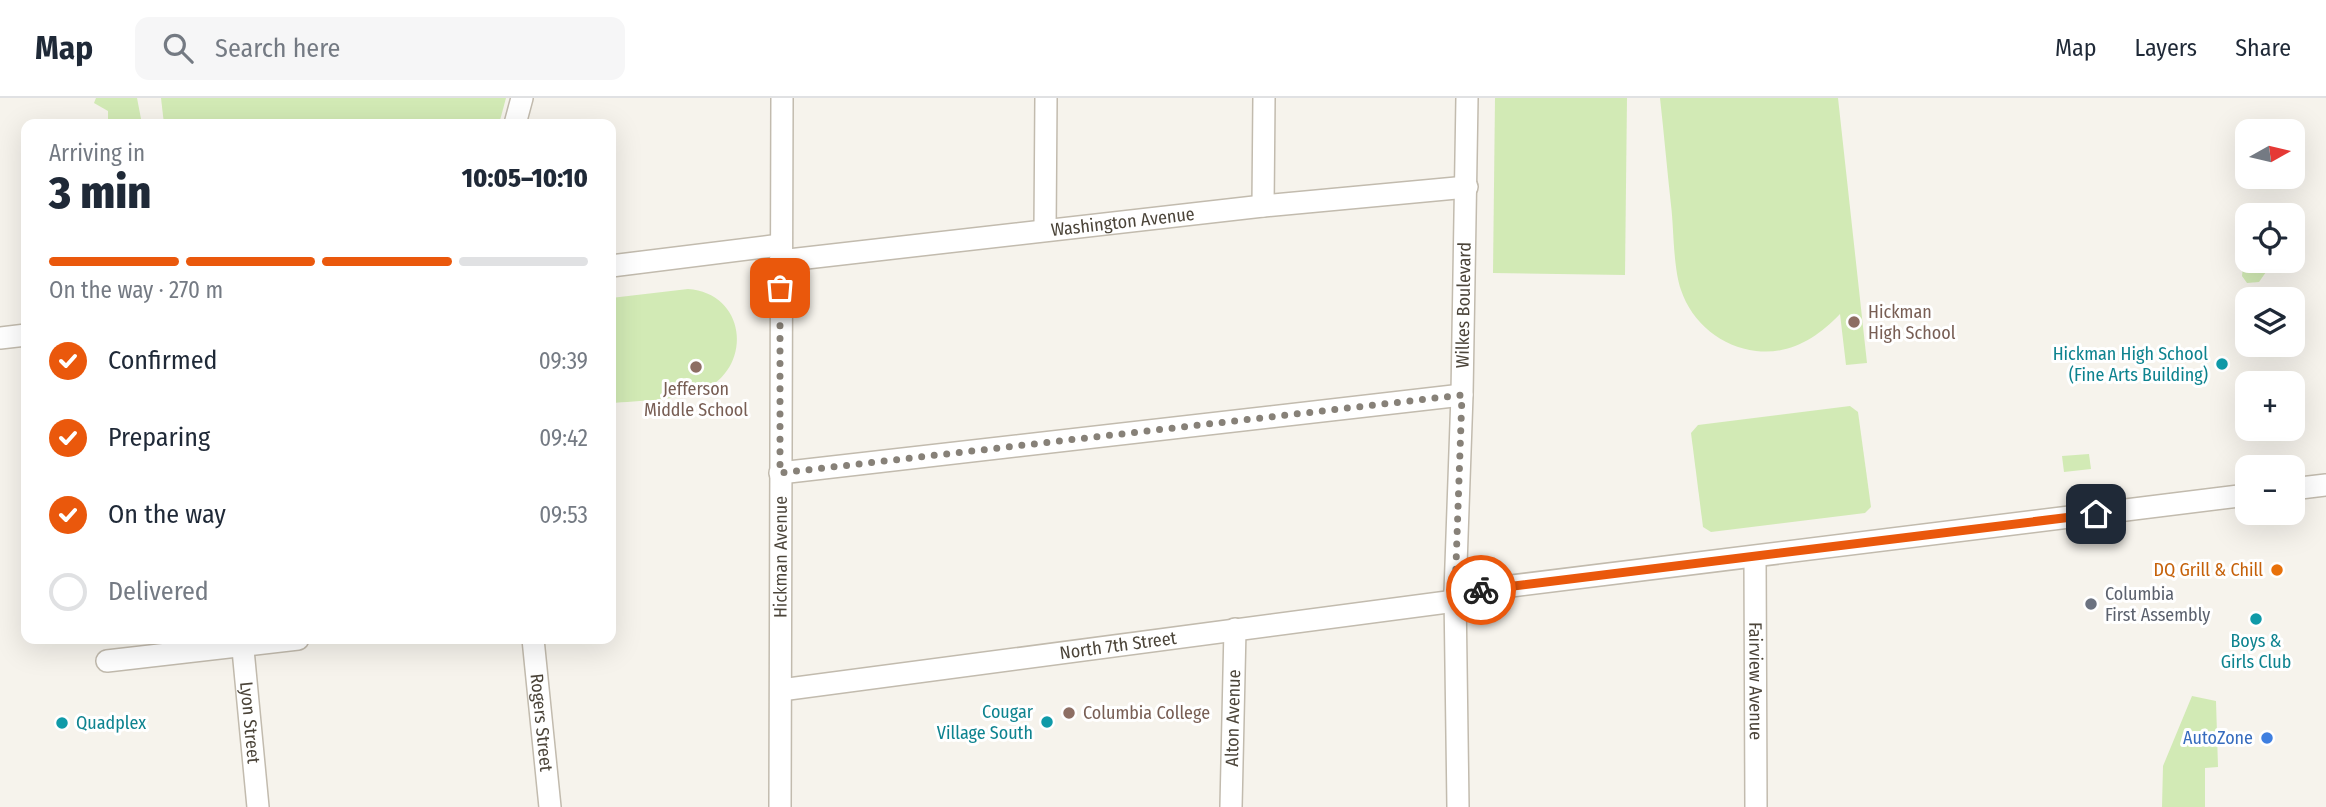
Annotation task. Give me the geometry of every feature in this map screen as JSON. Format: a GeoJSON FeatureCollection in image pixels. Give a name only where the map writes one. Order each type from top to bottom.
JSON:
{"type":"FeatureCollection","features":[{"type":"Feature","properties":{"kind":"street"},"geometry":{"type":"LineString","coordinates":[[516,119],[522,98]]}},
{"type":"Feature","properties":{"kind":"street","name":"Hickman Avenue"},"geometry":{"type":"LineString","coordinates":[[780,807],[782,98]]}},
{"type":"Feature","properties":{"kind":"street"},"geometry":{"type":"LineString","coordinates":[[1045,230],[1046,98]]}},
{"type":"Feature","properties":{"kind":"street"},"geometry":{"type":"LineString","coordinates":[[1263,206],[1264,98]]}},
{"type":"Feature","properties":{"kind":"street","name":"Wilkes Boulevard"},"geometry":{"type":"LineString","coordinates":[[1458,807],[1455,597],[1462,395],[1467,98]]}},
{"type":"Feature","properties":{"kind":"street","name":"Washington Avenue"},"geometry":{"type":"LineString","coordinates":[[616,266],[1045,230],[1466,187]]}},
{"type":"Feature","properties":{"kind":"street"},"geometry":{"type":"LineString","coordinates":[[0,338],[21,336]]}},
{"type":"Feature","properties":{"kind":"street"},"geometry":{"type":"LineString","coordinates":[[780,473],[1462,395]]}},
{"type":"Feature","properties":{"kind":"street"},"geometry":{"type":"LineString","coordinates":[[2305,487],[2326,485]]}},
{"type":"Feature","properties":{"kind":"street","name":"North 7th Street"},"geometry":{"type":"LineString","coordinates":[[781,690],[1755,557],[2235,497]]}},
{"type":"Feature","properties":{"kind":"street","name":"Fairview Avenue"},"geometry":{"type":"LineString","coordinates":[[1755,557],[1756,807]]}},
{"type":"Feature","properties":{"kind":"street","name":"Alton Avenue"},"geometry":{"type":"LineString","coordinates":[[1231,807],[1234,629]]}},
{"type":"Feature","properties":{"kind":"street"},"geometry":{"type":"LineString","coordinates":[[107,662],[228,644]]}},
{"type":"Feature","properties":{"kind":"street","name":"Lyon Street"},"geometry":{"type":"LineString","coordinates":[[242,644],[258,807]]}},
{"type":"Feature","properties":{"kind":"street","name":"Rogers Street"},"geometry":{"type":"LineString","coordinates":[[534,644],[550,807]]}},
{"type":"Feature","properties":{"kind":"green space"},"geometry":{"type":"Polygon","coordinates":[[[96,98],[137,98],[141,119],[108,119],[108,111],[94,103],[96,98]]]}},
{"type":"Feature","properties":{"kind":"green space"},"geometry":{"type":"Polygon","coordinates":[[[161,98],[506,98],[500,119],[163,119],[161,98]]]}},
{"type":"Feature","properties":{"kind":"green space"},"geometry":{"type":"Polygon","coordinates":[[[1495,98],[1627,98],[1625,275],[1493,273],[1495,98]]]}},
{"type":"Feature","properties":{"kind":"green space"},"geometry":{"type":"Polygon","coordinates":[[[1660,98],[1838,98],[1867,363],[1846,365],[1840,314],[1802,343],[1768,352],[1743,349],[1720,339],[1693,313],[1681,290],[1676,270],[1660,98]]]}},
{"type":"Feature","properties":{"kind":"green space"},"geometry":{"type":"Polygon","coordinates":[[[2242,273],[2265,273],[2259,282],[2247,283],[2242,273]]]}},
{"type":"Feature","properties":{"kind":"green space"},"geometry":{"type":"Polygon","coordinates":[[[688,289],[707,293],[722,303],[731,316],[736,331],[736,347],[731,363],[721,378],[697,393],[616,403],[616,297],[688,289]]]}},
{"type":"Feature","properties":{"kind":"green space"},"geometry":{"type":"Polygon","coordinates":[[[1850,406],[1858,412],[1871,507],[1865,513],[1711,532],[1703,527],[1691,433],[1698,425],[1850,406]]]}},
{"type":"Feature","properties":{"kind":"green space"},"geometry":{"type":"Polygon","coordinates":[[[2089,454],[2091,469],[2064,472],[2062,456],[2089,454]]]}},
{"type":"Feature","properties":{"kind":"green space"},"geometry":{"type":"Polygon","coordinates":[[[2192,696],[2216,701],[2218,767],[2205,768],[2205,807],[2162,807],[2163,766],[2192,696]]]}},
{"type":"Feature","properties":{"kind":"way so far"},"geometry":{"type":"LineString","coordinates":[[780,288],[780,473],[1462,395],[1455,593],[1481,590]]}},
{"type":"Feature","properties":{"kind":"place","name":"Hickman High School"},"geometry":{"type":"Point","coordinates":[1854,322]}},
{"type":"Feature","properties":{"kind":"place","name":"Hickman High School (Fine Arts Building)"},"geometry":{"type":"Point","coordinates":[2222,364]}},
{"type":"Feature","properties":{"kind":"place","name":"Jefferson Middle School"},"geometry":{"type":"Point","coordinates":[696,367]}},
{"type":"Feature","properties":{"kind":"place","name":"DQ Grill & Chill"},"geometry":{"type":"Point","coordinates":[2277,570]}},
{"type":"Feature","properties":{"kind":"place","name":"Columbia First Assembly"},"geometry":{"type":"Point","coordinates":[2091,604]}},
{"type":"Feature","properties":{"kind":"place","name":"Boys & Girls Club"},"geometry":{"type":"Point","coordinates":[2256,619]}},
{"type":"Feature","properties":{"kind":"place","name":"Columbia College"},"geometry":{"type":"Point","coordinates":[1069,713]}},
{"type":"Feature","properties":{"kind":"place","name":"Cougar Village South"},"geometry":{"type":"Point","coordinates":[1047,722]}},
{"type":"Feature","properties":{"kind":"place","name":"Quadplex"},"geometry":{"type":"Point","coordinates":[62,723]}},
{"type":"Feature","properties":{"kind":"place","name":"AutoZone"},"geometry":{"type":"Point","coordinates":[2267,738]}},
{"type":"Feature","properties":{"kind":"route"},"geometry":{"type":"LineString","coordinates":[[1481,590],[2096,514]]}}]}
